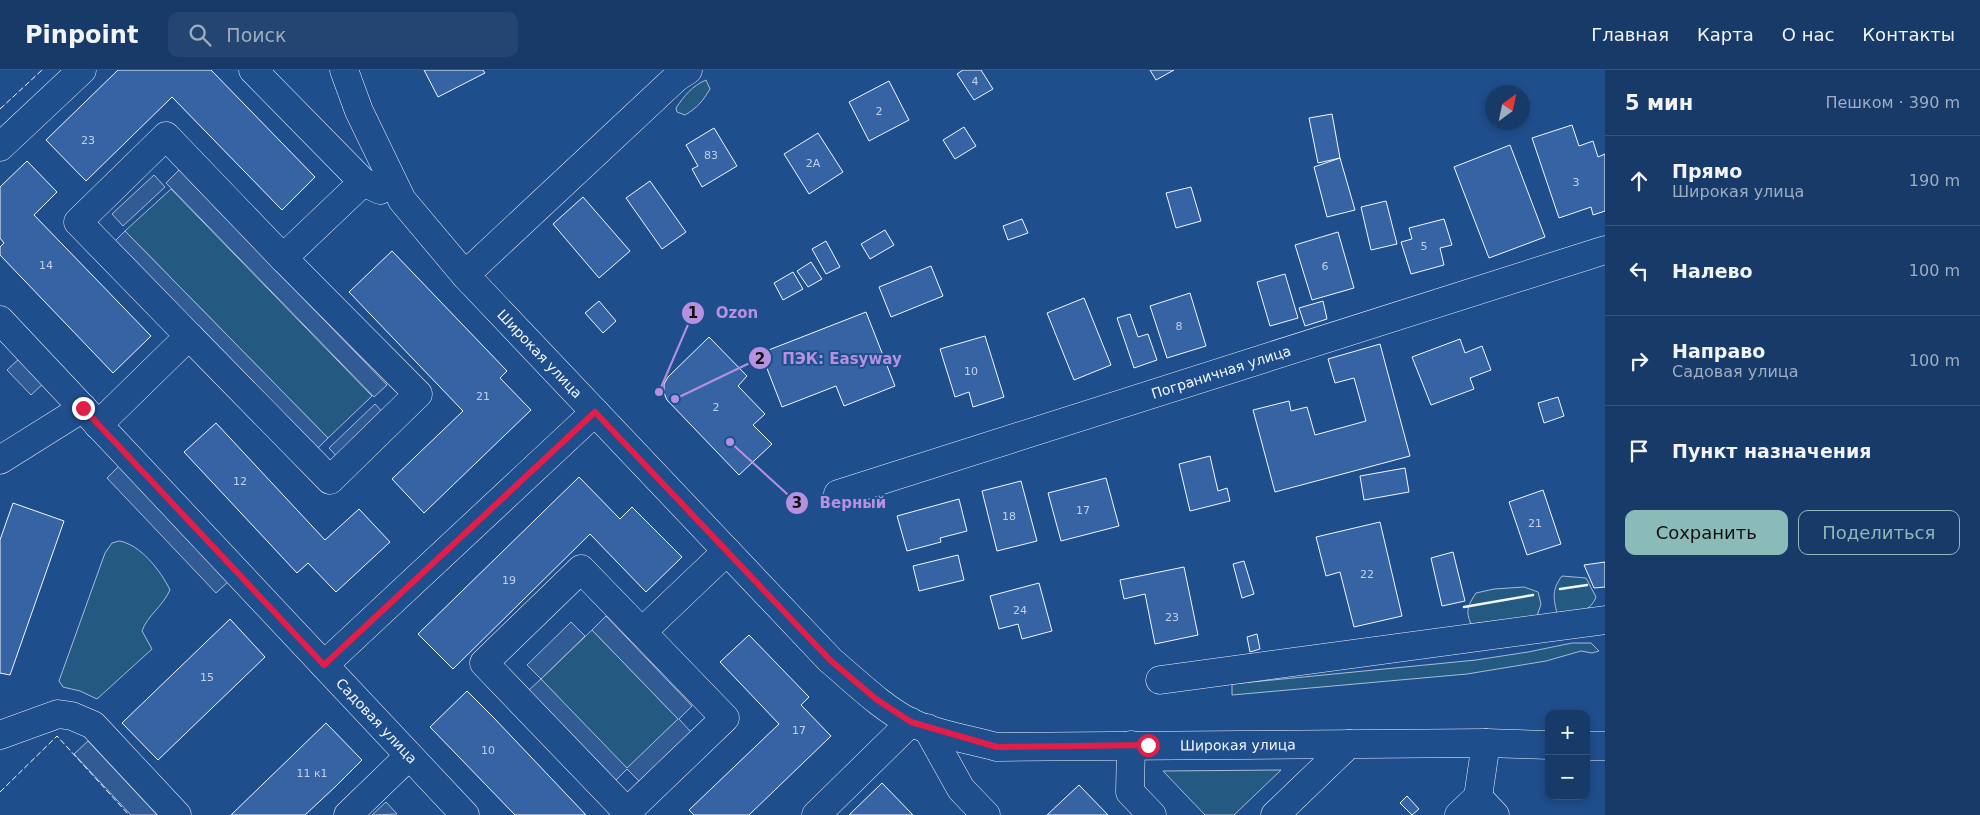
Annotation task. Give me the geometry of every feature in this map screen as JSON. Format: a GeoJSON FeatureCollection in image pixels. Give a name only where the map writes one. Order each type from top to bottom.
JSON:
{"type":"FeatureCollection","features":[{"type":"Feature","properties":{"kind":"street"},"geometry":{"type":"LineString","coordinates":[[0,147],[82,70]]}},
{"type":"Feature","properties":{"kind":"street"},"geometry":{"type":"LineString","coordinates":[[253,70],[363,182],[402,200]]}},
{"type":"Feature","properties":{"kind":"street"},"geometry":{"type":"LineString","coordinates":[[344,70],[359,111],[402,200]]}},
{"type":"Feature","properties":{"kind":"street"},"geometry":{"type":"LineString","coordinates":[[465,275],[676,78],[688,70]]}},
{"type":"Feature","properties":{"kind":"street"},"geometry":{"type":"LineString","coordinates":[[166,136],[283,258],[418,394],[330,480],[189,336],[78,222],[166,136]]}},
{"type":"Feature","properties":{"kind":"street"},"geometry":{"type":"LineString","coordinates":[[283,258],[363,182]]}},
{"type":"Feature","properties":{"kind":"street","name":"Широкая улица"},"geometry":{"type":"LineString","coordinates":[[402,200],[465,275],[830,660],[876,699],[919,725],[997,747],[1486,743],[1545,745]]}},
{"type":"Feature","properties":{"kind":"street","name":"Пограничная улица"},"geometry":{"type":"LineString","coordinates":[[838,494],[1605,250]]}},
{"type":"Feature","properties":{"kind":"street","name":"Садовая улица"},"geometry":{"type":"LineString","coordinates":[[0,320],[465,815]]}},
{"type":"Feature","properties":{"kind":"street"},"geometry":{"type":"LineString","coordinates":[[0,460],[90,417],[189,336]]}},
{"type":"Feature","properties":{"kind":"street"},"geometry":{"type":"LineString","coordinates":[[324,665],[595,412]]}},
{"type":"Feature","properties":{"kind":"street"},"geometry":{"type":"LineString","coordinates":[[642,632],[727,551]]}},
{"type":"Feature","properties":{"kind":"street"},"geometry":{"type":"LineString","coordinates":[[581,569],[642,632],[725,718],[629,813],[484,663],[581,569]]}},
{"type":"Feature","properties":{"kind":"street"},"geometry":{"type":"LineString","coordinates":[[1160,680],[1605,620]]}},
{"type":"Feature","properties":{"kind":"street"},"geometry":{"type":"LineString","coordinates":[[0,735],[58,714],[72,716],[93,725],[177,815]]}},
{"type":"Feature","properties":{"kind":"street"},"geometry":{"type":"LineString","coordinates":[[816,815],[919,725],[961,789],[986,815]]}},
{"type":"Feature","properties":{"kind":"street"},"geometry":{"type":"LineString","coordinates":[[1477,809],[1486,743]]}},
{"type":"Feature","properties":{"kind":"street"},"geometry":{"type":"LineString","coordinates":[[1275,815],[1349,744]]}},
{"type":"Feature","properties":{"kind":"street"},"geometry":{"type":"LineString","coordinates":[[1131,745],[1130,792],[1152,815]]}},
{"type":"Feature","properties":{"kind":"street"},"geometry":{"type":"LineString","coordinates":[[1590,746],[1605,746]]}},
{"type":"Feature","properties":{"kind":"street"},"geometry":{"type":"LineString","coordinates":[[348,815],[410,756]]}},
{"type":"Feature","properties":{"kind":"shaded area"},"geometry":{"type":"Polygon","coordinates":[[[706,80],[710,89],[699,104],[685,115],[677,112],[676,108],[685,95],[692,88],[706,80]]]}},
{"type":"Feature","properties":{"kind":"shaded area"},"geometry":{"type":"Polygon","coordinates":[[[179,170],[387,385],[374,397],[166,183],[179,170]]]}},
{"type":"Feature","properties":{"kind":"shaded area"},"geometry":{"type":"Polygon","coordinates":[[[154,175],[165,187],[123,226],[112,214],[154,175]]]}},
{"type":"Feature","properties":{"kind":"shaded area"},"geometry":{"type":"Polygon","coordinates":[[[171,189],[372,396],[328,438],[125,231],[171,189]]]}},
{"type":"Feature","properties":{"kind":"shaded area"},"geometry":{"type":"Polygon","coordinates":[[[125,231],[328,438],[316,450],[114,242],[125,231]]]}},
{"type":"Feature","properties":{"kind":"shaded area"},"geometry":{"type":"Polygon","coordinates":[[[21,357],[45,382],[31,395],[7,370],[21,357]]]}},
{"type":"Feature","properties":{"kind":"shaded area"},"geometry":{"type":"Polygon","coordinates":[[[375,404],[387,417],[341,461],[329,448],[375,404]]]}},
{"type":"Feature","properties":{"kind":"shaded area"},"geometry":{"type":"Polygon","coordinates":[[[121,464],[230,580],[216,593],[107,478],[121,464]]]}},
{"type":"Feature","properties":{"kind":"shaded area"},"geometry":{"type":"Polygon","coordinates":[[[119,541],[135,547],[142,553],[155,567],[170,590],[142,631],[152,649],[97,699],[80,691],[63,687],[59,681],[105,553],[112,543],[119,541]]]}},
{"type":"Feature","properties":{"kind":"shaded area"},"geometry":{"type":"Polygon","coordinates":[[[1562,576],[1586,578],[1596,597],[1589,607],[1575,612],[1557,613],[1554,594],[1556,585],[1562,576]]]}},
{"type":"Feature","properties":{"kind":"shaded area"},"geometry":{"type":"Polygon","coordinates":[[[1524,587],[1538,592],[1541,604],[1537,616],[1471,624],[1468,608],[1476,593],[1494,589],[1524,587]]]}},
{"type":"Feature","properties":{"kind":"shaded area"},"geometry":{"type":"Polygon","coordinates":[[[606,616],[692,706],[679,719],[691,732],[640,782],[627,769],[616,780],[529,690],[541,679],[627,768],[678,719],[592,630],[606,616]]]}},
{"type":"Feature","properties":{"kind":"shaded area"},"geometry":{"type":"Polygon","coordinates":[[[571,622],[585,636],[541,679],[527,665],[571,622]]]}},
{"type":"Feature","properties":{"kind":"shaded area"},"geometry":{"type":"Polygon","coordinates":[[[592,630],[678,719],[627,769],[541,679],[592,630]]]}},
{"type":"Feature","properties":{"kind":"shaded area"},"geometry":{"type":"Polygon","coordinates":[[[1572,643],[1591,643],[1599,651],[1592,653],[1581,651],[1546,661],[1467,674],[1232,695],[1232,684],[1476,660],[1572,643]]]}},
{"type":"Feature","properties":{"kind":"shaded area"},"geometry":{"type":"Polygon","coordinates":[[[88,741],[157,815],[131,815],[74,754],[88,741]]]}},
{"type":"Feature","properties":{"kind":"shaded area"},"geometry":{"type":"Polygon","coordinates":[[[1281,770],[1234,815],[1205,815],[1163,771],[1281,770]]]}},
{"type":"Feature","properties":{"kind":"shaded area"},"geometry":{"type":"Polygon","coordinates":[[[386,802],[397,814],[372,815],[386,802]]]}},
{"type":"Feature","properties":{"kind":"building"},"geometry":{"type":"Polygon","coordinates":[[[118,70],[211,70],[315,177],[282,210],[172,97],[86,181],[46,140],[118,70]]]}},
{"type":"Feature","properties":{"kind":"building"},"geometry":{"type":"Polygon","coordinates":[[[424,70],[483,70],[485,73],[438,97],[424,70]]]}},
{"type":"Feature","properties":{"kind":"building"},"geometry":{"type":"Polygon","coordinates":[[[963,70],[981,70],[993,89],[974,100],[957,74],[963,70]]]}},
{"type":"Feature","properties":{"kind":"building"},"geometry":{"type":"Polygon","coordinates":[[[1150,70],[1174,70],[1156,80],[1150,70]]]}},
{"type":"Feature","properties":{"kind":"building"},"geometry":{"type":"Polygon","coordinates":[[[889,81],[909,120],[869,141],[849,102],[889,81]]]}},
{"type":"Feature","properties":{"kind":"building"},"geometry":{"type":"Polygon","coordinates":[[[1332,114],[1340,158],[1318,163],[1309,118],[1332,114]]]}},
{"type":"Feature","properties":{"kind":"building"},"geometry":{"type":"Polygon","coordinates":[[[1572,125],[1579,146],[1593,141],[1598,157],[1605,154],[1605,211],[1593,215],[1591,207],[1559,218],[1532,138],[1572,125]]]}},
{"type":"Feature","properties":{"kind":"building"},"geometry":{"type":"Polygon","coordinates":[[[964,127],[976,146],[955,159],[943,140],[964,127]]]}},
{"type":"Feature","properties":{"kind":"building"},"geometry":{"type":"Polygon","coordinates":[[[714,128],[737,166],[702,187],[692,169],[698,166],[686,145],[714,128]]]}},
{"type":"Feature","properties":{"kind":"building"},"geometry":{"type":"Polygon","coordinates":[[[818,133],[843,172],[809,194],[784,154],[818,133]]]}},
{"type":"Feature","properties":{"kind":"building"},"geometry":{"type":"Polygon","coordinates":[[[1510,145],[1545,237],[1489,258],[1454,167],[1510,145]]]}},
{"type":"Feature","properties":{"kind":"building"},"geometry":{"type":"Polygon","coordinates":[[[1340,158],[1355,210],[1327,217],[1314,167],[1340,158]]]}},
{"type":"Feature","properties":{"kind":"building"},"geometry":{"type":"Polygon","coordinates":[[[27,161],[57,192],[34,215],[151,336],[113,373],[0,255],[0,247],[4,243],[0,238],[0,187],[27,161]]]}},
{"type":"Feature","properties":{"kind":"building"},"geometry":{"type":"Polygon","coordinates":[[[650,181],[686,232],[662,249],[626,198],[650,181]]]}},
{"type":"Feature","properties":{"kind":"building"},"geometry":{"type":"Polygon","coordinates":[[[1191,187],[1201,221],[1176,228],[1166,193],[1191,187]]]}},
{"type":"Feature","properties":{"kind":"building"},"geometry":{"type":"Polygon","coordinates":[[[583,197],[630,251],[599,278],[553,224],[583,197]]]}},
{"type":"Feature","properties":{"kind":"building"},"geometry":{"type":"Polygon","coordinates":[[[1386,201],[1397,244],[1371,250],[1361,207],[1386,201]]]}},
{"type":"Feature","properties":{"kind":"building"},"geometry":{"type":"Polygon","coordinates":[[[1022,219],[1028,233],[1008,240],[1003,226],[1022,219]]]}},
{"type":"Feature","properties":{"kind":"building"},"geometry":{"type":"Polygon","coordinates":[[[1444,219],[1452,245],[1440,248],[1444,265],[1411,274],[1401,242],[1412,239],[1409,228],[1444,219]]]}},
{"type":"Feature","properties":{"kind":"building"},"geometry":{"type":"Polygon","coordinates":[[[885,230],[894,245],[870,259],[861,244],[885,230]]]}},
{"type":"Feature","properties":{"kind":"building"},"geometry":{"type":"Polygon","coordinates":[[[1338,232],[1354,288],[1312,300],[1295,245],[1338,232]]]}},
{"type":"Feature","properties":{"kind":"building"},"geometry":{"type":"Polygon","coordinates":[[[826,241],[840,267],[826,274],[812,249],[826,241]]]}},
{"type":"Feature","properties":{"kind":"building"},"geometry":{"type":"Polygon","coordinates":[[[392,251],[507,371],[500,378],[531,410],[424,513],[392,479],[463,411],[349,292],[392,251]]]}},
{"type":"Feature","properties":{"kind":"building"},"geometry":{"type":"Polygon","coordinates":[[[811,262],[822,279],[808,287],[797,271],[811,262]]]}},
{"type":"Feature","properties":{"kind":"building"},"geometry":{"type":"Polygon","coordinates":[[[931,266],[943,296],[891,317],[879,287],[931,266]]]}},
{"type":"Feature","properties":{"kind":"building"},"geometry":{"type":"Polygon","coordinates":[[[793,272],[803,289],[783,300],[774,283],[793,272]]]}},
{"type":"Feature","properties":{"kind":"building"},"geometry":{"type":"Polygon","coordinates":[[[1285,274],[1298,318],[1270,326],[1257,282],[1285,274]]]}},
{"type":"Feature","properties":{"kind":"building"},"geometry":{"type":"Polygon","coordinates":[[[1190,293],[1206,346],[1167,358],[1150,306],[1190,293]]]}},
{"type":"Feature","properties":{"kind":"building"},"geometry":{"type":"Polygon","coordinates":[[[1084,298],[1111,365],[1074,380],[1047,313],[1084,298]]]}},
{"type":"Feature","properties":{"kind":"building"},"geometry":{"type":"Polygon","coordinates":[[[599,301],[616,321],[603,333],[585,313],[599,301]]]}},
{"type":"Feature","properties":{"kind":"building"},"geometry":{"type":"Polygon","coordinates":[[[1323,301],[1327,319],[1305,326],[1299,308],[1323,301]]]}},
{"type":"Feature","properties":{"kind":"building"},"geometry":{"type":"Polygon","coordinates":[[[866,312],[895,386],[844,406],[836,386],[782,407],[761,353],[866,312]]]}},
{"type":"Feature","properties":{"kind":"building"},"geometry":{"type":"Polygon","coordinates":[[[1130,314],[1138,337],[1148,334],[1157,360],[1134,368],[1117,318],[1130,314]]]}},
{"type":"Feature","properties":{"kind":"building"},"geometry":{"type":"Polygon","coordinates":[[[985,336],[1004,397],[973,407],[969,392],[955,397],[940,349],[985,336]]]}},
{"type":"Feature","properties":{"kind":"building"},"geometry":{"type":"Polygon","coordinates":[[[709,337],[747,376],[738,386],[765,414],[753,425],[772,444],[739,475],[667,400],[664,393],[664,384],[668,377],[709,337]]]}},
{"type":"Feature","properties":{"kind":"building"},"geometry":{"type":"Polygon","coordinates":[[[1460,339],[1465,353],[1482,346],[1491,370],[1470,378],[1474,389],[1431,405],[1412,357],[1460,339]]]}},
{"type":"Feature","properties":{"kind":"building"},"geometry":{"type":"Polygon","coordinates":[[[1380,344],[1410,456],[1275,492],[1253,410],[1289,401],[1291,411],[1307,407],[1315,435],[1366,421],[1354,378],[1335,383],[1328,359],[1380,344]]]}},
{"type":"Feature","properties":{"kind":"building"},"geometry":{"type":"Polygon","coordinates":[[[1558,397],[1564,416],[1544,423],[1538,403],[1558,397]]]}},
{"type":"Feature","properties":{"kind":"building"},"geometry":{"type":"Polygon","coordinates":[[[216,423],[325,540],[359,509],[390,542],[336,592],[308,563],[297,573],[184,452],[216,423]]]}},
{"type":"Feature","properties":{"kind":"building"},"geometry":{"type":"Polygon","coordinates":[[[1210,456],[1218,491],[1227,488],[1230,501],[1190,511],[1179,464],[1210,456]]]}},
{"type":"Feature","properties":{"kind":"building"},"geometry":{"type":"Polygon","coordinates":[[[1405,468],[1409,492],[1364,500],[1360,476],[1405,468]]]}},
{"type":"Feature","properties":{"kind":"building"},"geometry":{"type":"Polygon","coordinates":[[[579,477],[620,519],[632,507],[682,557],[646,592],[590,534],[453,669],[418,634],[579,477]]]}},
{"type":"Feature","properties":{"kind":"building"},"geometry":{"type":"Polygon","coordinates":[[[1106,478],[1119,526],[1061,541],[1048,493],[1106,478]]]}},
{"type":"Feature","properties":{"kind":"building"},"geometry":{"type":"Polygon","coordinates":[[[1021,481],[1037,541],[997,551],[982,491],[1021,481]]]}},
{"type":"Feature","properties":{"kind":"building"},"geometry":{"type":"Polygon","coordinates":[[[1543,490],[1561,544],[1527,555],[1509,502],[1543,490]]]}},
{"type":"Feature","properties":{"kind":"building"},"geometry":{"type":"Polygon","coordinates":[[[959,499],[967,531],[940,538],[941,542],[907,551],[897,516],[959,499]]]}},
{"type":"Feature","properties":{"kind":"building"},"geometry":{"type":"Polygon","coordinates":[[[13,503],[64,521],[10,675],[0,673],[0,540],[13,503]]]}},
{"type":"Feature","properties":{"kind":"building"},"geometry":{"type":"Polygon","coordinates":[[[1380,522],[1402,616],[1354,627],[1340,572],[1326,576],[1316,537],[1380,522]]]}},
{"type":"Feature","properties":{"kind":"building"},"geometry":{"type":"Polygon","coordinates":[[[1453,552],[1465,601],[1442,606],[1431,558],[1453,552]]]}},
{"type":"Feature","properties":{"kind":"building"},"geometry":{"type":"Polygon","coordinates":[[[958,555],[964,580],[919,591],[913,566],[958,555]]]}},
{"type":"Feature","properties":{"kind":"building"},"geometry":{"type":"Polygon","coordinates":[[[1244,561],[1254,594],[1242,598],[1233,564],[1244,561]]]}},
{"type":"Feature","properties":{"kind":"building"},"geometry":{"type":"Polygon","coordinates":[[[1605,562],[1605,587],[1594,588],[1584,565],[1605,562]]]}},
{"type":"Feature","properties":{"kind":"building"},"geometry":{"type":"Polygon","coordinates":[[[1184,567],[1198,635],[1155,644],[1145,594],[1124,599],[1120,580],[1184,567]]]}},
{"type":"Feature","properties":{"kind":"building"},"geometry":{"type":"Polygon","coordinates":[[[1039,583],[1052,631],[1022,639],[1018,624],[999,629],[990,596],[1039,583]]]}},
{"type":"Feature","properties":{"kind":"building"},"geometry":{"type":"Polygon","coordinates":[[[230,619],[265,657],[158,760],[122,723],[230,619]]]}},
{"type":"Feature","properties":{"kind":"building"},"geometry":{"type":"Polygon","coordinates":[[[1257,634],[1260,649],[1250,652],[1247,637],[1257,634]]]}},
{"type":"Feature","properties":{"kind":"building"},"geometry":{"type":"Polygon","coordinates":[[[749,635],[809,697],[801,705],[831,736],[749,815],[694,815],[689,810],[779,724],[720,662],[749,635]]]}},
{"type":"Feature","properties":{"kind":"building"},"geometry":{"type":"Polygon","coordinates":[[[467,691],[586,815],[515,815],[430,727],[467,691]]]}},
{"type":"Feature","properties":{"kind":"building"},"geometry":{"type":"Polygon","coordinates":[[[326,723],[362,760],[336,786],[305,815],[231,815],[326,723]]]}},
{"type":"Feature","properties":{"kind":"building"},"geometry":{"type":"Polygon","coordinates":[[[882,783],[913,815],[849,815],[882,783]]]}},
{"type":"Feature","properties":{"kind":"building"},"geometry":{"type":"Polygon","coordinates":[[[1079,785],[1108,815],[1047,815],[1079,785]]]}},
{"type":"Feature","properties":{"kind":"building"},"geometry":{"type":"Polygon","coordinates":[[[1407,796],[1419,809],[1412,815],[1400,803],[1407,796]]]}},
{"type":"Feature","properties":{"kind":"fence"},"geometry":{"type":"LineString","coordinates":[[0,109],[42,70]]}},
{"type":"Feature","properties":{"kind":"fence"},"geometry":{"type":"LineString","coordinates":[[0,792],[57,736],[129,815]]}},
{"type":"Feature","properties":{"kind":"wall"},"geometry":{"type":"LineString","coordinates":[[1560,589],[1587,585]]}},
{"type":"Feature","properties":{"kind":"wall"},"geometry":{"type":"LineString","coordinates":[[1464,607],[1533,595]]}},
{"type":"Feature","properties":{"kind":"place","name":"Ozon"},"geometry":{"type":"Point","coordinates":[659,392]}},
{"type":"Feature","properties":{"kind":"place","name":"ПЭК: Easyway"},"geometry":{"type":"Point","coordinates":[675,399]}},
{"type":"Feature","properties":{"kind":"place","name":"Верный"},"geometry":{"type":"Point","coordinates":[730,442]}},
{"type":"Feature","properties":{"kind":"route"},"geometry":{"type":"LineString","coordinates":[[83,408],[324,665],[595,412],[830,660],[876,699],[911,722],[997,747],[1148,745]]}}]}
